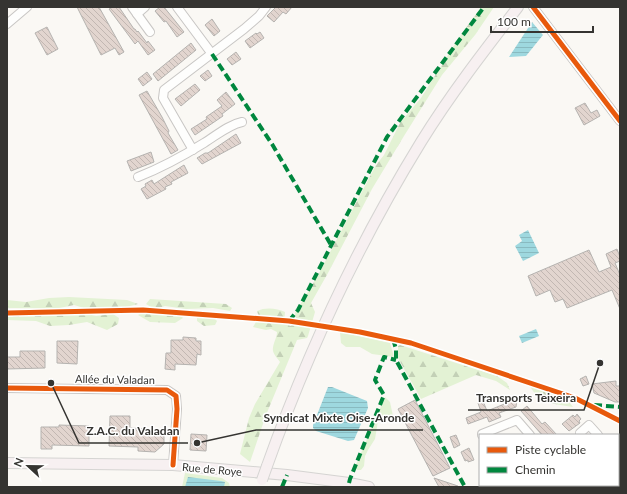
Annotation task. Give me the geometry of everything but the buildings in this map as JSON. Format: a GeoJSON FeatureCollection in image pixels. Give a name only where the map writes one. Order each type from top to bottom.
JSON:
{"type":"FeatureCollection","features":[{"type":"Feature","properties":{"kind":"main road"},"geometry":{"type":"LineString","coordinates":[[260,484],[294,393],[323,324],[361,247],[421,141],[461,83],[517,8]]}},
{"type":"Feature","properties":{"kind":"main road","name":"Rue de Roye"},"geometry":{"type":"LineString","coordinates":[[7,463],[174,465],[287,475],[369,487]]}},
{"type":"Feature","properties":{"kind":"street"},"geometry":{"type":"LineString","coordinates":[[7,24],[27,7]]}},
{"type":"Feature","properties":{"kind":"street"},"geometry":{"type":"LineString","coordinates":[[145,7],[134,10],[150,32]]}},
{"type":"Feature","properties":{"kind":"street"},"geometry":{"type":"LineString","coordinates":[[177,7],[212,54]]}},
{"type":"Feature","properties":{"kind":"street"},"geometry":{"type":"LineString","coordinates":[[193,150],[164,98],[164,90],[259,16],[266,7]]}},
{"type":"Feature","properties":{"kind":"street"},"geometry":{"type":"LineString","coordinates":[[533,7],[620,121]]}},
{"type":"Feature","properties":{"kind":"street"},"geometry":{"type":"LineString","coordinates":[[138,177],[162,167],[193,150],[232,124],[242,122]]}},
{"type":"Feature","properties":{"kind":"street","name":"Allée du Valadan"},"geometry":{"type":"LineString","coordinates":[[7,388],[167,390],[172,392],[176,396],[177,409],[174,465]]}},
{"type":"Feature","properties":{"kind":"street"},"geometry":{"type":"LineString","coordinates":[[482,434],[517,420],[529,434]]}},
{"type":"Feature","properties":{"kind":"street"},"geometry":{"type":"LineString","coordinates":[[580,433],[589,425],[597,434]]}},
{"type":"Feature","properties":{"kind":"green space"},"geometry":{"type":"Polygon","coordinates":[[[481,7],[494,7],[475,35],[442,75],[404,136],[372,189],[311,303],[315,312],[308,336],[307,338],[297,340],[266,415],[250,462],[240,454],[249,418],[255,404],[280,362],[273,351],[277,332],[271,329],[266,330],[253,327],[259,317],[257,311],[271,308],[285,312],[284,324],[291,326],[296,318],[295,313],[317,277],[376,165],[384,155],[400,123],[421,98],[458,39],[481,7]]]}},
{"type":"Feature","properties":{"kind":"green space"},"geometry":{"type":"Polygon","coordinates":[[[69,297],[127,300],[138,304],[115,308],[84,308],[74,305],[55,309],[7,308],[7,300],[26,302],[49,298],[69,297]]]}},
{"type":"Feature","properties":{"kind":"green space"},"geometry":{"type":"Polygon","coordinates":[[[150,299],[226,304],[232,308],[230,311],[213,308],[186,309],[165,306],[158,308],[151,307],[146,304],[150,299]]]}},
{"type":"Feature","properties":{"kind":"green space"},"geometry":{"type":"Polygon","coordinates":[[[149,312],[180,315],[183,318],[175,323],[150,322],[138,315],[149,312]]]}},
{"type":"Feature","properties":{"kind":"green space"},"geometry":{"type":"Polygon","coordinates":[[[87,314],[96,316],[113,314],[119,318],[118,324],[107,330],[87,322],[50,326],[36,321],[7,320],[7,315],[87,314]]]}},
{"type":"Feature","properties":{"kind":"green space"},"geometry":{"type":"Polygon","coordinates":[[[197,317],[214,318],[217,321],[215,325],[204,326],[197,321],[197,317]]]}},
{"type":"Feature","properties":{"kind":"green space"},"geometry":{"type":"Polygon","coordinates":[[[340,332],[390,343],[394,357],[372,354],[360,347],[346,347],[341,343],[340,332]]]}},
{"type":"Feature","properties":{"kind":"green space"},"geometry":{"type":"Polygon","coordinates":[[[400,345],[497,376],[507,383],[510,390],[496,381],[476,375],[421,399],[398,358],[398,346],[400,345]]]}},
{"type":"Feature","properties":{"kind":"green space"},"geometry":{"type":"Polygon","coordinates":[[[530,386],[554,392],[569,402],[573,407],[554,404],[543,400],[530,386]]]}},
{"type":"Feature","properties":{"kind":"green space"},"geometry":{"type":"Polygon","coordinates":[[[385,397],[390,402],[393,416],[383,421],[378,421],[375,439],[365,456],[364,466],[361,470],[357,470],[355,467],[385,397]]]}},
{"type":"Feature","properties":{"kind":"green space"},"geometry":{"type":"Polygon","coordinates":[[[185,473],[222,478],[229,483],[230,487],[182,487],[185,473]]]}},
{"type":"Feature","properties":{"kind":"water"},"geometry":{"type":"Polygon","coordinates":[[[532,22],[543,35],[526,56],[509,57],[532,22]]]}},
{"type":"Feature","properties":{"kind":"water"},"geometry":{"type":"Polygon","coordinates":[[[528,230],[539,253],[523,261],[515,246],[522,241],[519,235],[528,230]]]}},
{"type":"Feature","properties":{"kind":"water"},"geometry":{"type":"Polygon","coordinates":[[[536,329],[539,336],[522,343],[519,336],[536,329]]]}},
{"type":"Feature","properties":{"kind":"water"},"geometry":{"type":"Polygon","coordinates":[[[328,387],[332,387],[367,401],[368,408],[354,440],[348,441],[316,431],[313,428],[328,387]]]}},
{"type":"Feature","properties":{"kind":"water"},"geometry":{"type":"Polygon","coordinates":[[[188,477],[225,482],[224,487],[185,487],[188,477]]]}},
{"type":"Feature","properties":{"kind":"marked path"},"geometry":{"type":"LineString","coordinates":[[289,321],[298,310],[387,137],[484,7]]}},
{"type":"Feature","properties":{"kind":"marked path"},"geometry":{"type":"LineString","coordinates":[[212,54],[272,144],[331,245]]}},
{"type":"Feature","properties":{"kind":"marked path"},"geometry":{"type":"LineString","coordinates":[[393,339],[396,349],[396,360],[465,487]]}},
{"type":"Feature","properties":{"kind":"marked path"},"geometry":{"type":"LineString","coordinates":[[349,483],[384,395],[375,380],[384,357],[396,360]]}},
{"type":"Feature","properties":{"kind":"marked path"},"geometry":{"type":"LineString","coordinates":[[594,405],[620,407]]}},
{"type":"Feature","properties":{"kind":"marked path"},"geometry":{"type":"LineString","coordinates":[[282,487],[287,475]]}},
{"type":"Feature","properties":{"kind":"cycle path"},"geometry":{"type":"LineString","coordinates":[[533,7],[620,121]]}},
{"type":"Feature","properties":{"kind":"cycle path"},"geometry":{"type":"LineString","coordinates":[[7,313],[143,310],[289,321],[360,332],[411,343],[575,398],[620,421]]}},
{"type":"Feature","properties":{"kind":"cycle path"},"geometry":{"type":"LineString","coordinates":[[7,388],[167,390],[176,396],[177,409],[173,465]]}},
{"type":"Feature","properties":{"kind":"place","name":"Transports Teixeira"},"geometry":{"type":"Point","coordinates":[600,363]}},
{"type":"Feature","properties":{"kind":"place","name":"Z.A.C. du Valadan"},"geometry":{"type":"Point","coordinates":[51,383]}},
{"type":"Feature","properties":{"kind":"place","name":"Syndicat Mixte Oise-Aronde"},"geometry":{"type":"Point","coordinates":[197,443]}}]}
